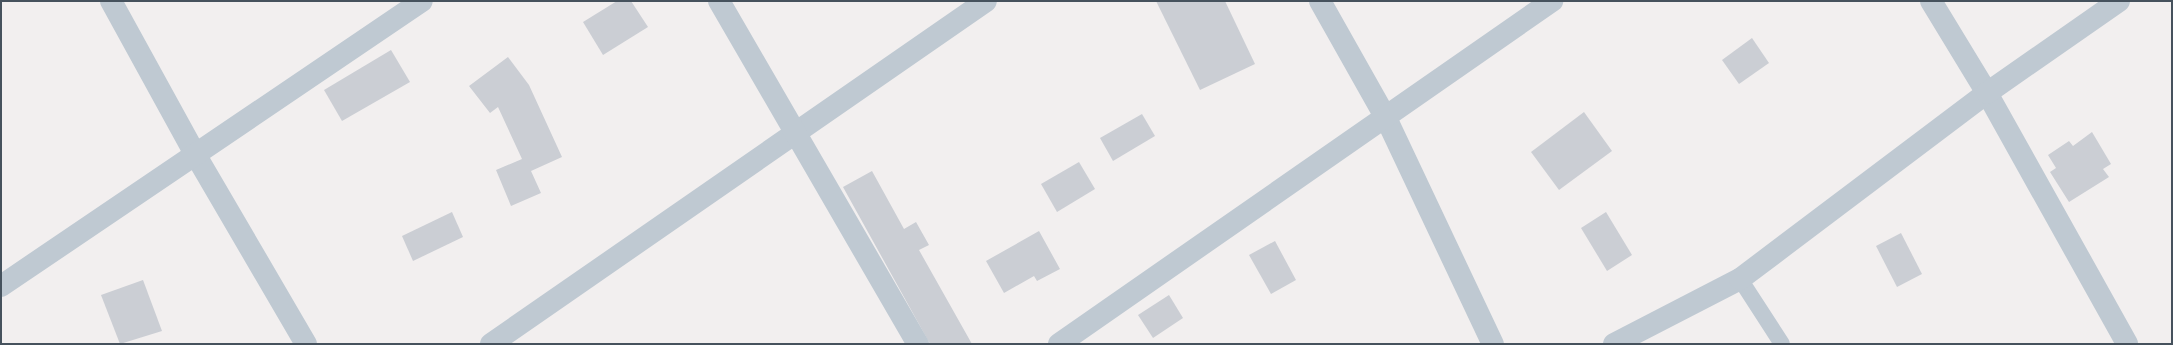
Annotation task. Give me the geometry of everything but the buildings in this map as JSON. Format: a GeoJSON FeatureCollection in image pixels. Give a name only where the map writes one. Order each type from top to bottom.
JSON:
{"type":"FeatureCollection","features":[{"type":"Feature","properties":{"kind":"street"},"geometry":{"type":"LineString","coordinates":[[111,1],[195,154],[306,344]]}},
{"type":"Feature","properties":{"kind":"street"},"geometry":{"type":"LineString","coordinates":[[1,286],[422,1]]}},
{"type":"Feature","properties":{"kind":"street"},"geometry":{"type":"LineString","coordinates":[[719,1],[918,344]]}},
{"type":"Feature","properties":{"kind":"street"},"geometry":{"type":"LineString","coordinates":[[491,344],[986,1]]}},
{"type":"Feature","properties":{"kind":"street"},"geometry":{"type":"LineString","coordinates":[[1320,1],[1386,118],[1493,344]]}},
{"type":"Feature","properties":{"kind":"street"},"geometry":{"type":"LineString","coordinates":[[1059,344],[1386,118],[1552,1]]}},
{"type":"Feature","properties":{"kind":"street"},"geometry":{"type":"LineString","coordinates":[[1931,1],[1987,94],[2127,344]]}},
{"type":"Feature","properties":{"kind":"street"},"geometry":{"type":"LineString","coordinates":[[1614,344],[1740,279],[1987,94],[2119,1]]}},
{"type":"Feature","properties":{"kind":"lane"},"geometry":{"type":"LineString","coordinates":[[1740,279],[1782,344]]}}]}
